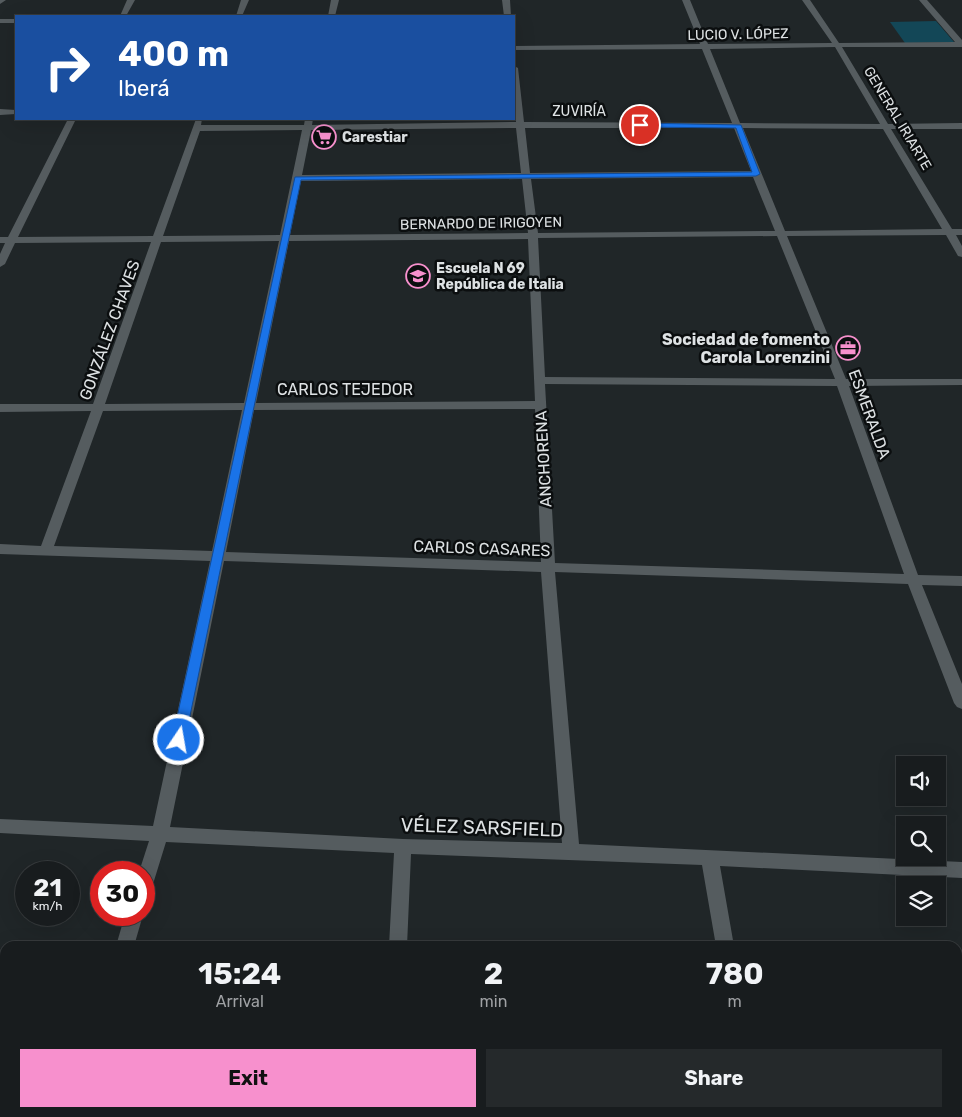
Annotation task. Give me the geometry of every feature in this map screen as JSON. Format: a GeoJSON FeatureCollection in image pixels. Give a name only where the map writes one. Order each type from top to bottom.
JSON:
{"type":"FeatureCollection","features":[{"type":"Feature","properties":{"kind":"street"},"geometry":{"type":"LineString","coordinates":[[124,15],[131,0]]}},
{"type":"Feature","properties":{"kind":"street"},"geometry":{"type":"LineString","coordinates":[[239,15],[244,0]]}},
{"type":"Feature","properties":{"kind":"street"},"geometry":{"type":"LineString","coordinates":[[332,15],[335,0]]}},
{"type":"Feature","properties":{"kind":"street"},"geometry":{"type":"LineString","coordinates":[[506,0],[508,15]]}},
{"type":"Feature","properties":{"kind":"street","name":"ESMERALDA"},"geometry":{"type":"LineString","coordinates":[[686,0],[842,383],[913,579],[962,703]]}},
{"type":"Feature","properties":{"kind":"street","name":"GENERAL IRIARTE"},"geometry":{"type":"LineString","coordinates":[[806,0],[837,45],[951,232],[962,254]]}},
{"type":"Feature","properties":{"kind":"street"},"geometry":{"type":"LineString","coordinates":[[923,0],[962,44]]}},
{"type":"Feature","properties":{"kind":"street"},"geometry":{"type":"LineString","coordinates":[[0,21],[15,21]]}},
{"type":"Feature","properties":{"kind":"street","name":"LUCIO V. LÓPEZ"},"geometry":{"type":"LineString","coordinates":[[515,48],[962,44]]}},
{"type":"Feature","properties":{"kind":"street","name":"ANCHORENA"},"geometry":{"type":"LineString","coordinates":[[515,76],[533,236],[548,568],[571,851]]}},
{"type":"Feature","properties":{"kind":"street"},"geometry":{"type":"LineString","coordinates":[[0,112],[15,112]]}},
{"type":"Feature","properties":{"kind":"street"},"geometry":{"type":"LineString","coordinates":[[0,264],[71,120]]}},
{"type":"Feature","properties":{"kind":"street","name":"ZUVIRÍA"},"geometry":{"type":"LineString","coordinates":[[198,123],[962,126]]}},
{"type":"Feature","properties":{"kind":"street","name":"GONZÁLEZ CHAVES"},"geometry":{"type":"LineString","coordinates":[[46,550],[198,123]]}},
{"type":"Feature","properties":{"kind":"street"},"geometry":{"type":"LineString","coordinates":[[151,861],[160,832],[308,123]]}},
{"type":"Feature","properties":{"kind":"street"},"geometry":{"type":"LineString","coordinates":[[298,178],[756,174]]}},
{"type":"Feature","properties":{"kind":"street","name":"BERNARDO DE IRIGOYEN"},"geometry":{"type":"LineString","coordinates":[[0,240],[962,232]]}},
{"type":"Feature","properties":{"kind":"street"},"geometry":{"type":"LineString","coordinates":[[540,380],[842,383],[962,382]]}},
{"type":"Feature","properties":{"kind":"street","name":"CARLOS TEJEDOR"},"geometry":{"type":"LineString","coordinates":[[0,408],[541,405]]}},
{"type":"Feature","properties":{"kind":"street","name":"CARLOS CASARES"},"geometry":{"type":"LineString","coordinates":[[0,549],[962,581]]}},
{"type":"Feature","properties":{"kind":"street","name":"VÉLEZ SARSFIELD"},"geometry":{"type":"LineString","coordinates":[[0,826],[160,832],[403,846],[571,851],[962,870]]}},
{"type":"Feature","properties":{"kind":"street"},"geometry":{"type":"LineString","coordinates":[[398,941],[403,846]]}},
{"type":"Feature","properties":{"kind":"street"},"geometry":{"type":"LineString","coordinates":[[710,858],[724,941]]}},
{"type":"Feature","properties":{"kind":"street"},"geometry":{"type":"LineString","coordinates":[[126,941],[131,926]]}},
{"type":"Feature","properties":{"kind":"shaded area"},"geometry":{"type":"Polygon","coordinates":[[[936,21],[954,42],[905,43],[890,22],[936,21]]]}},
{"type":"Feature","properties":{"kind":"place","name":"Carestiar"},"geometry":{"type":"Point","coordinates":[324,137]}},
{"type":"Feature","properties":{"kind":"place","name":"Escuela N 69 República de Italia"},"geometry":{"type":"Point","coordinates":[418,276]}},
{"type":"Feature","properties":{"kind":"place","name":"Sociedad de fomento Carola Lorenzini"},"geometry":{"type":"Point","coordinates":[848,348]}},
{"type":"Feature","properties":{"kind":"route"},"geometry":{"type":"LineString","coordinates":[[179,740],[298,178],[756,174],[738,126],[640,125]]}}]}
